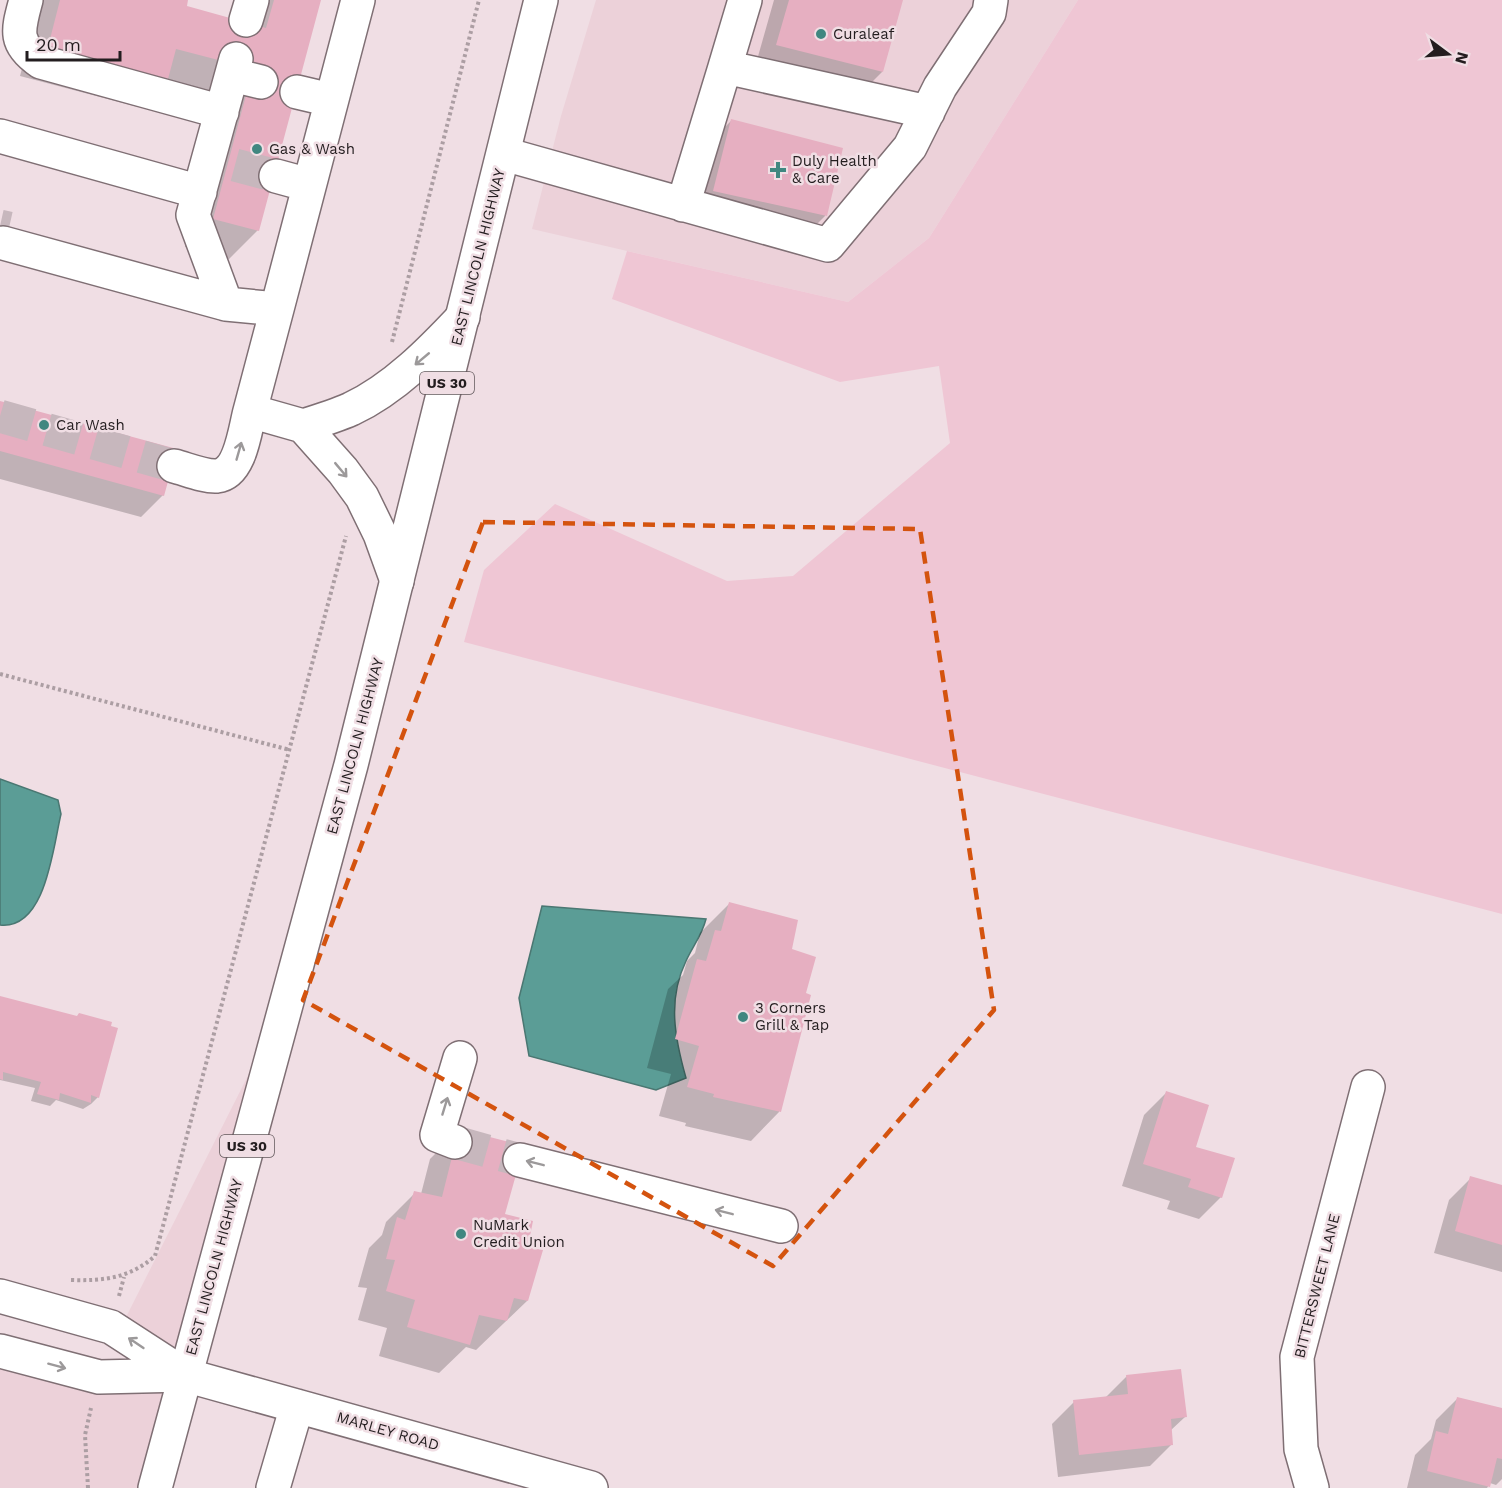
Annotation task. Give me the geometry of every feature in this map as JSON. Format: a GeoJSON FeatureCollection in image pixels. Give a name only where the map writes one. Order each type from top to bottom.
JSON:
{"type":"FeatureCollection","features":[{"type":"Feature","properties":{"kind":"main road"},"geometry":{"type":"LineString","coordinates":[[26,0],[17,30],[25,52],[41,62],[222,112]]}},
{"type":"Feature","properties":{"kind":"main road"},"geometry":{"type":"LineString","coordinates":[[174,466],[216,476],[226,472],[235,462],[358,0]]}},
{"type":"Feature","properties":{"kind":"main road","name":"EAST LINCOLN HIGHWAY"},"geometry":{"type":"LineString","coordinates":[[155,1488],[351,765],[541,0]]}},
{"type":"Feature","properties":{"kind":"main road"},"geometry":{"type":"LineString","coordinates":[[683,205],[745,0]]}},
{"type":"Feature","properties":{"kind":"main road"},"geometry":{"type":"LineString","coordinates":[[504,154],[828,245],[910,147],[940,87],[988,13],[991,0]]}},
{"type":"Feature","properties":{"kind":"main road"},"geometry":{"type":"LineString","coordinates":[[725,67],[928,112]]}},
{"type":"Feature","properties":{"kind":"main road"},"geometry":{"type":"LineString","coordinates":[[226,304],[193,215],[200,192],[222,162],[222,112],[243,72]]}},
{"type":"Feature","properties":{"kind":"main road"},"geometry":{"type":"LineString","coordinates":[[297,92],[331,100]]}},
{"type":"Feature","properties":{"kind":"main road"},"geometry":{"type":"LineString","coordinates":[[0,136],[200,192]]}},
{"type":"Feature","properties":{"kind":"main road"},"geometry":{"type":"LineString","coordinates":[[276,176],[309,185]]}},
{"type":"Feature","properties":{"kind":"main road"},"geometry":{"type":"LineString","coordinates":[[4,243],[226,304],[277,309]]}},
{"type":"Feature","properties":{"kind":"main road"},"geometry":{"type":"LineString","coordinates":[[303,426],[353,408],[380,390],[435,348],[463,317]]}},
{"type":"Feature","properties":{"kind":"main road"},"geometry":{"type":"LineString","coordinates":[[250,411],[303,426],[357,490],[380,534],[397,581]]}},
{"type":"Feature","properties":{"kind":"main road"},"geometry":{"type":"LineString","coordinates":[[456,1142],[437,1135],[460,1058]]}},
{"type":"Feature","properties":{"kind":"main road","name":"BITTERSWEET LANE"},"geometry":{"type":"LineString","coordinates":[[1312,1488],[1301,1449],[1297,1357],[1368,1086]]}},
{"type":"Feature","properties":{"kind":"main road"},"geometry":{"type":"LineString","coordinates":[[520,1160],[781,1226]]}},
{"type":"Feature","properties":{"kind":"main road"},"geometry":{"type":"LineString","coordinates":[[0,1296],[111,1327],[185,1376]]}},
{"type":"Feature","properties":{"kind":"main road"},"geometry":{"type":"LineString","coordinates":[[0,1352],[99,1377],[185,1376]]}},
{"type":"Feature","properties":{"kind":"main road","name":"MARLEY ROAD"},"geometry":{"type":"LineString","coordinates":[[185,1376],[591,1488]]}},
{"type":"Feature","properties":{"kind":"main road"},"geometry":{"type":"LineString","coordinates":[[273,1488],[297,1406]]}},
{"type":"Feature","properties":{"kind":"path"},"geometry":{"type":"LineString","coordinates":[[380,390],[479,0]]}},
{"type":"Feature","properties":{"kind":"path"},"geometry":{"type":"LineString","coordinates":[[63,1279],[124,1276],[142,1268],[155,1256],[357,490]]}},
{"type":"Feature","properties":{"kind":"path"},"geometry":{"type":"LineString","coordinates":[[0,674],[290,750]]}},
{"type":"Feature","properties":{"kind":"path"},"geometry":{"type":"LineString","coordinates":[[85,1435],[88,1488]]}},
{"type":"Feature","properties":{"kind":"highlighted area"},"geometry":{"type":"Polygon","coordinates":[[[483,522],[920,529],[994,1010],[773,1266],[303,1000],[483,522]]]}},
{"type":"Feature","properties":{"kind":"shaded area"},"geometry":{"type":"Polygon","coordinates":[[[596,0],[1078,0],[929,238],[848,302],[532,229],[561,116],[596,0]]]}},
{"type":"Feature","properties":{"kind":"shaded area"},"geometry":{"type":"Polygon","coordinates":[[[1078,0],[1502,0],[1502,914],[464,642],[484,570],[555,504],[727,581],[793,576],[950,443],[939,366],[840,382],[612,299],[627,251],[848,302],[929,238],[1078,0]]]}},
{"type":"Feature","properties":{"kind":"shaded area"},"geometry":{"type":"Polygon","coordinates":[[[0,779],[58,800],[61,814],[45,884],[37,901],[28,914],[16,923],[0,925],[0,779]]]}},
{"type":"Feature","properties":{"kind":"shaded area"},"geometry":{"type":"Polygon","coordinates":[[[542,906],[706,919],[686,961],[676,990],[676,1034],[686,1078],[656,1090],[529,1056],[519,998],[542,906]]]}},
{"type":"Feature","properties":{"kind":"shaded area"},"geometry":{"type":"Polygon","coordinates":[[[263,1046],[180,1363],[122,1325],[263,1046]]]}},
{"type":"Feature","properties":{"kind":"shaded area"},"geometry":{"type":"Polygon","coordinates":[[[0,1363],[170,1385],[143,1488],[0,1488],[0,1363]]]}},
{"type":"Feature","properties":{"kind":"building","name":"Gas & Wash"},"geometry":{"type":"Polygon","coordinates":[[[60,0],[188,0],[187,6],[266,28],[274,0],[321,0],[259,231],[213,219],[253,69],[176,49],[168,79],[48,47],[60,0]]]}},
{"type":"Feature","properties":{"kind":"building"},"geometry":{"type":"Polygon","coordinates":[[[789,0],[903,0],[883,72],[776,45],[789,0]]]}},
{"type":"Feature","properties":{"kind":"building","name":"Duly Health & Care"},"geometry":{"type":"Polygon","coordinates":[[[731,119],[843,148],[827,216],[713,191],[731,119]]]}},
{"type":"Feature","properties":{"kind":"building","name":"Car Wash"},"geometry":{"type":"Polygon","coordinates":[[[0,401],[177,449],[164,496],[0,451],[0,401]]]}},
{"type":"Feature","properties":{"kind":"building","name":"3 Corners Grill & Tap"},"geometry":{"type":"Polygon","coordinates":[[[729,902],[798,920],[792,949],[816,957],[806,993],[811,995],[781,1112],[713,1097],[714,1094],[687,1087],[699,1046],[675,1039],[697,959],[706,961],[715,930],[721,931],[729,902]]]}},
{"type":"Feature","properties":{"kind":"building"},"geometry":{"type":"Polygon","coordinates":[[[0,996],[77,1016],[79,1013],[112,1022],[111,1026],[118,1028],[99,1098],[91,1095],[91,1103],[60,1093],[59,1100],[37,1094],[41,1082],[3,1072],[3,1080],[0,1079],[0,996]]]}},
{"type":"Feature","properties":{"kind":"building"},"geometry":{"type":"Polygon","coordinates":[[[1166,1091],[1209,1105],[1196,1147],[1235,1158],[1222,1198],[1188,1187],[1191,1179],[1143,1164],[1166,1091]]]}},
{"type":"Feature","properties":{"kind":"building","name":"NuMark Credit Union"},"geometry":{"type":"Polygon","coordinates":[[[459,1129],[524,1146],[505,1214],[533,1221],[528,1246],[543,1250],[528,1301],[514,1298],[507,1321],[479,1315],[470,1345],[407,1327],[415,1300],[386,1291],[395,1260],[386,1259],[397,1217],[405,1220],[414,1191],[442,1197],[459,1129]]]}},
{"type":"Feature","properties":{"kind":"building"},"geometry":{"type":"Polygon","coordinates":[[[1470,1176],[1502,1185],[1502,1245],[1455,1231],[1470,1176]]]}},
{"type":"Feature","properties":{"kind":"building"},"geometry":{"type":"Polygon","coordinates":[[[1181,1369],[1187,1417],[1171,1419],[1173,1445],[1079,1455],[1073,1400],[1128,1394],[1126,1375],[1181,1369]]]}},
{"type":"Feature","properties":{"kind":"building"},"geometry":{"type":"Polygon","coordinates":[[[1457,1397],[1502,1408],[1502,1459],[1497,1458],[1490,1487],[1427,1471],[1436,1431],[1448,1434],[1457,1397]]]}},
{"type":"Feature","properties":{"kind":"tunnel"},"geometry":{"type":"LineString","coordinates":[[235,165],[276,176]]}},
{"type":"Feature","properties":{"kind":"tunnel"},"geometry":{"type":"LineString","coordinates":[[0,226],[9,228]]}},
{"type":"Feature","properties":{"kind":"tunnel"},"geometry":{"type":"LineString","coordinates":[[0,416],[174,466]]}},
{"type":"Feature","properties":{"kind":"tunnel"},"geometry":{"type":"LineString","coordinates":[[455,1142],[520,1160]]}},
{"type":"Feature","properties":{"kind":"place","name":"Curaleaf"},"geometry":{"type":"Point","coordinates":[821,34]}},
{"type":"Feature","properties":{"kind":"place","name":"Gas & Wash"},"geometry":{"type":"Point","coordinates":[257,149]}},
{"type":"Feature","properties":{"kind":"place","name":"Duly Health & Care"},"geometry":{"type":"Point","coordinates":[778,170]}},
{"type":"Feature","properties":{"kind":"place","name":"Car Wash"},"geometry":{"type":"Point","coordinates":[44,425]}},
{"type":"Feature","properties":{"kind":"place","name":"3 Corners Grill & Tap"},"geometry":{"type":"Point","coordinates":[743,1017]}},
{"type":"Feature","properties":{"kind":"place","name":"NuMark Credit Union"},"geometry":{"type":"Point","coordinates":[461,1234]}}]}
